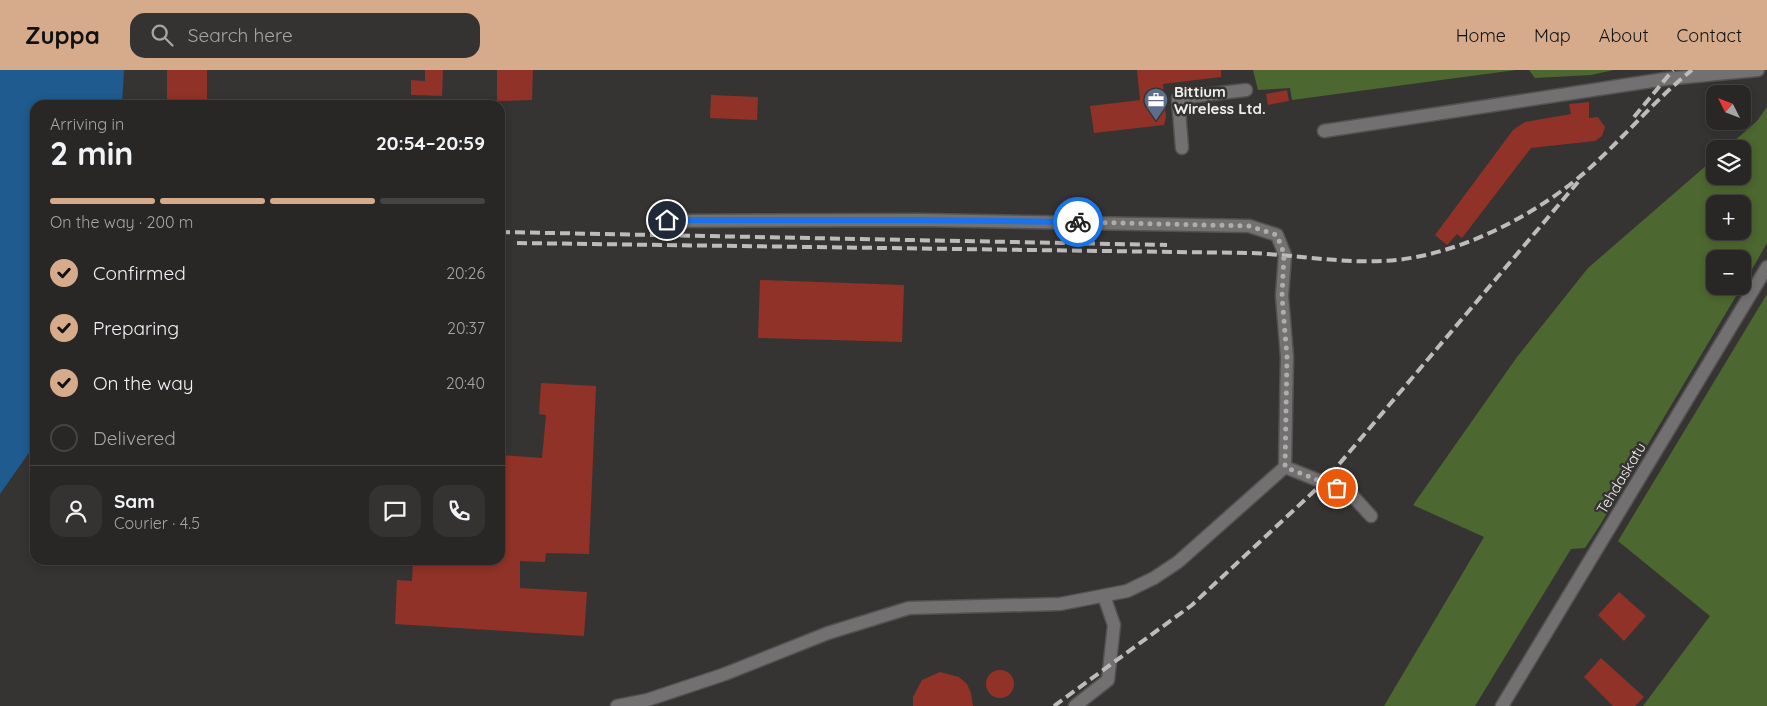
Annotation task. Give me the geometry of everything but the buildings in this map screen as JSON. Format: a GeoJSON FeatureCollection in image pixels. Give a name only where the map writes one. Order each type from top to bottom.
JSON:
{"type":"FeatureCollection","features":[{"type":"Feature","properties":{"kind":"street"},"geometry":{"type":"LineString","coordinates":[[1324,131],[1665,79],[1758,70]]}},
{"type":"Feature","properties":{"kind":"street"},"geometry":{"type":"LineString","coordinates":[[1182,148],[1178,98],[1246,90]]}},
{"type":"Feature","properties":{"kind":"street"},"geometry":{"type":"LineString","coordinates":[[617,706],[646,700],[725,674],[828,632],[909,608],[1022,607],[1060,604],[1127,592],[1154,578],[1178,562],[1285,467],[1287,357],[1282,296],[1284,254],[1277,235],[1249,226],[920,220],[667,220]]}},
{"type":"Feature","properties":{"kind":"street","name":"Tehdaskatu"},"geometry":{"type":"LineString","coordinates":[[1502,706],[1767,267]]}},
{"type":"Feature","properties":{"kind":"street"},"geometry":{"type":"LineString","coordinates":[[1285,467],[1350,493],[1371,516]]}},
{"type":"Feature","properties":{"kind":"street"},"geometry":{"type":"LineString","coordinates":[[1075,706],[1108,680],[1114,625],[1104,596]]}},
{"type":"Feature","properties":{"kind":"green space"},"geometry":{"type":"Polygon","coordinates":[[[1253,70],[1516,70],[1292,100],[1290,88],[1258,90],[1253,70]]]}},
{"type":"Feature","properties":{"kind":"green space"},"geometry":{"type":"Polygon","coordinates":[[[1529,70],[1614,70],[1591,75],[1535,78],[1529,70]]]}},
{"type":"Feature","properties":{"kind":"green space"},"geometry":{"type":"Polygon","coordinates":[[[1767,107],[1767,243],[1751,271],[1751,250],[1706,250],[1706,295],[1737,295],[1600,525],[1585,548],[1571,549],[1475,706],[1384,706],[1484,537],[1413,505],[1517,357],[1588,268],[1706,166],[1706,185],[1751,185],[1751,140],[1735,140],[1747,130],[1751,130],[1751,126],[1767,107]]]}},
{"type":"Feature","properties":{"kind":"green space"},"geometry":{"type":"Polygon","coordinates":[[[1767,294],[1767,706],[1643,706],[1710,616],[1618,541],[1767,294]]]}},
{"type":"Feature","properties":{"kind":"water"},"geometry":{"type":"Polygon","coordinates":[[[0,70],[124,70],[122,100],[30,100],[30,451],[0,494],[0,70]]]}},
{"type":"Feature","properties":{"kind":"railway"},"geometry":{"type":"LineString","coordinates":[[1634,117],[1673,70]]}},
{"type":"Feature","properties":{"kind":"railway"},"geometry":{"type":"LineString","coordinates":[[517,243],[1251,253],[1366,261],[1410,258],[1466,243],[1494,231],[1546,202],[1591,167],[1692,70]]}},
{"type":"Feature","properties":{"kind":"railway"},"geometry":{"type":"LineString","coordinates":[[1054,706],[1192,605],[1324,482],[1578,182]]}},
{"type":"Feature","properties":{"kind":"railway"},"geometry":{"type":"LineString","coordinates":[[505,232],[1167,245]]}},
{"type":"Feature","properties":{"kind":"way so far"},"geometry":{"type":"LineString","coordinates":[[1078,222],[1249,226],[1277,235],[1284,254],[1282,296],[1287,357],[1285,467],[1337,488]]}},
{"type":"Feature","properties":{"kind":"place","name":"Bittium Wireless Ltd."},"geometry":{"type":"Point","coordinates":[1156,121]}},
{"type":"Feature","properties":{"kind":"route"},"geometry":{"type":"LineString","coordinates":[[667,220],[1078,222]]}}]}
